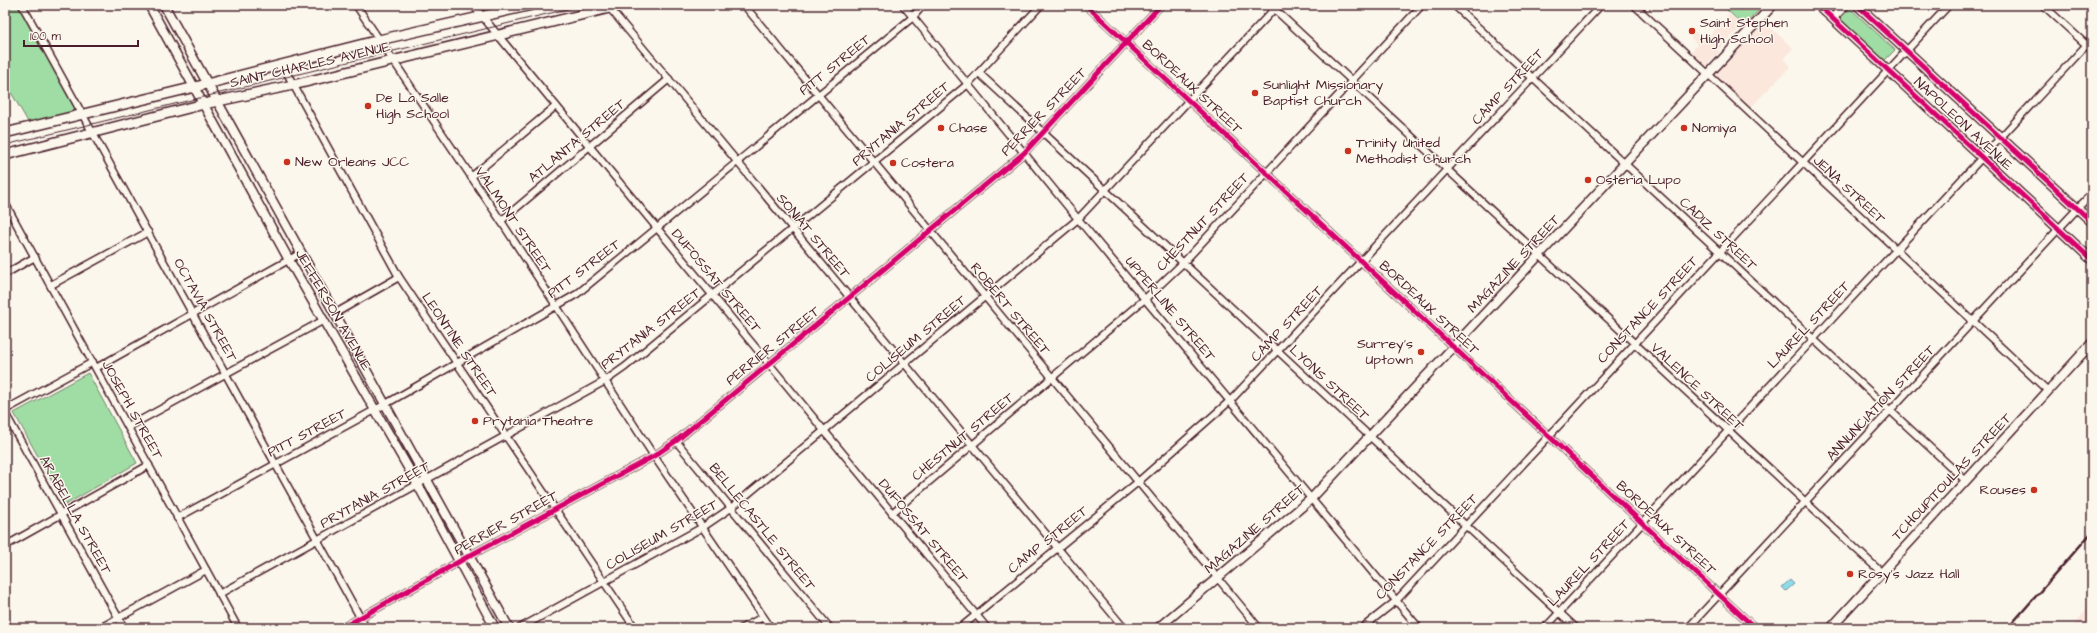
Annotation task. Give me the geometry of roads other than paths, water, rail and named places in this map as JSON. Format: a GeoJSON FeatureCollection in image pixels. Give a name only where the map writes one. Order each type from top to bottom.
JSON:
{"type":"FeatureCollection","features":[{"type":"Feature","properties":{"kind":"main road","name":"SAINT CHARLES AVENUE"},"geometry":{"type":"LineString","coordinates":[[5,133],[195,88],[282,64],[379,40],[532,5]]}},
{"type":"Feature","properties":{"kind":"main road","name":"SAINT CHARLES AVENUE"},"geometry":{"type":"LineString","coordinates":[[5,156],[204,104],[293,85],[499,36],[609,6],[622,5]]}},
{"type":"Feature","properties":{"kind":"street","name":"OCTAVIA STREET"},"geometry":{"type":"LineString","coordinates":[[22,5],[92,134],[319,540],[366,628]]}},
{"type":"Feature","properties":{"kind":"street","name":"JEFFERSON AVENUE"},"geometry":{"type":"LineString","coordinates":[[149,5],[289,260],[376,409],[495,628]]}},
{"type":"Feature","properties":{"kind":"street","name":"JEFFERSON AVENUE"},"geometry":{"type":"LineString","coordinates":[[164,5],[509,628]]}},
{"type":"Feature","properties":{"kind":"street","name":"VALMONT STREET"},"geometry":{"type":"LineString","coordinates":[[356,5],[392,61],[501,221],[654,456],[770,628]]}},
{"type":"Feature","properties":{"kind":"street","name":"DUFOSSAT STREET"},"geometry":{"type":"LineString","coordinates":[[473,5],[987,628]]}},
{"type":"Feature","properties":{"kind":"street","name":"ROBERT STREET"},"geometry":{"type":"LineString","coordinates":[[744,5],[816,95],[1259,628]]}},
{"type":"Feature","properties":{"kind":"street","name":"UPPERLINE STREET"},"geometry":{"type":"LineString","coordinates":[[903,5],[1078,219],[1146,298],[1231,400],[1311,500],[1419,628]]}},
{"type":"Feature","properties":{"kind":"street","name":"PITT STREET"},"geometry":{"type":"LineString","coordinates":[[177,518],[376,409],[577,294],[816,95],[913,17],[924,5]]}},
{"type":"Feature","properties":{"kind":"street","name":"PRYTANIA STREET"},"geometry":{"type":"LineString","coordinates":[[219,594],[605,381],[713,296],[968,84],[1041,5]]}},
{"type":"Feature","properties":{"kind":"street","name":"BORDEAUX STREET"},"geometry":{"type":"LineString","coordinates":[[1086,5],[1755,628]]}},
{"type":"Feature","properties":{"kind":"street","name":"PERRIER STREET"},"geometry":{"type":"LineString","coordinates":[[342,628],[469,556],[654,456],[676,441],[1024,153],[1161,5]]}},
{"type":"Feature","properties":{"kind":"street","name":"CHESTNUT STREET"},"geometry":{"type":"LineString","coordinates":[[892,513],[1146,298],[1183,263],[1422,5]]}},
{"type":"Feature","properties":{"kind":"street","name":"CADIZ STREET"},"geometry":{"type":"LineString","coordinates":[[1454,5],[1966,481]]}},
{"type":"Feature","properties":{"kind":"street","name":"CAMP STREET"},"geometry":{"type":"LineString","coordinates":[[960,628],[1138,482],[1231,400],[1278,352],[1601,5]]}},
{"type":"Feature","properties":{"kind":"street","name":"JENA STREET"},"geometry":{"type":"LineString","coordinates":[[1634,5],[2048,391]]}},
{"type":"Feature","properties":{"kind":"street","name":"MAGAZINE STREET"},"geometry":{"type":"LineString","coordinates":[[1158,628],[1311,500],[1773,5]]}},
{"type":"Feature","properties":{"kind":"street","name":"NAPOLEON AVENUE"},"geometry":{"type":"LineString","coordinates":[[1818,5],[2092,260]]}},
{"type":"Feature","properties":{"kind":"street"},"geometry":{"type":"LineString","coordinates":[[1833,18],[1845,5]]}},
{"type":"Feature","properties":{"kind":"street","name":"NAPOLEON AVENUE"},"geometry":{"type":"LineString","coordinates":[[1857,5],[2092,222]]}},
{"type":"Feature","properties":{"kind":"street","name":"CONSTANCE STREET"},"geometry":{"type":"LineString","coordinates":[[1362,628],[1396,600],[1949,5]]}},
{"type":"Feature","properties":{"kind":"street"},"geometry":{"type":"LineString","coordinates":[[2043,5],[2092,50]]}},
{"type":"Feature","properties":{"kind":"street","name":"SONIAT STREET"},"geometry":{"type":"LineString","coordinates":[[609,6],[792,230],[1124,628]]}},
{"type":"Feature","properties":{"kind":"street","name":"VALENCE STREET"},"geometry":{"type":"LineString","coordinates":[[1274,6],[1539,256],[1882,573]]}},
{"type":"Feature","properties":{"kind":"street","name":"COLISEUM STREET"},"geometry":{"type":"LineString","coordinates":[[520,628],[703,527],[731,508],[1078,219],[1189,101],[1274,6]]}},
{"type":"Feature","properties":{"kind":"street","name":"LAUREL STREET"},"geometry":{"type":"LineString","coordinates":[[1545,628],[2092,39]]}},
{"type":"Feature","properties":{"kind":"street","name":"LEONTINE STREET"},"geometry":{"type":"LineString","coordinates":[[282,64],[399,277],[505,436],[605,581],[635,628]]}},
{"type":"Feature","properties":{"kind":"street","name":"LYONS STREET"},"geometry":{"type":"LineString","coordinates":[[979,73],[1576,628]]}},
{"type":"Feature","properties":{"kind":"street","name":"ATLANTA STREET"},"geometry":{"type":"LineString","coordinates":[[501,221],[669,79]]}},
{"type":"Feature","properties":{"kind":"street"},"geometry":{"type":"LineString","coordinates":[[471,177],[556,106]]}},
{"type":"Feature","properties":{"kind":"street","name":"ANNUNCIATION STREET"},"geometry":{"type":"LineString","coordinates":[[1688,628],[2092,193]]}},
{"type":"Feature","properties":{"kind":"street","name":"JOSEPH STREET"},"geometry":{"type":"LineString","coordinates":[[5,203],[238,628]]}},
{"type":"Feature","properties":{"kind":"street"},"geometry":{"type":"LineString","coordinates":[[51,285],[148,232]]}},
{"type":"Feature","properties":{"kind":"street"},"geometry":{"type":"LineString","coordinates":[[5,412],[193,313],[301,253]]}},
{"type":"Feature","properties":{"kind":"street"},"geometry":{"type":"LineString","coordinates":[[5,274],[35,258]]}},
{"type":"Feature","properties":{"kind":"street"},"geometry":{"type":"LineString","coordinates":[[128,428],[399,277]]}},
{"type":"Feature","properties":{"kind":"street","name":"TCHOUPITOULAS STREET"},"geometry":{"type":"LineString","coordinates":[[1831,628],[2092,343]]}},
{"type":"Feature","properties":{"kind":"street","name":"ARABELLA STREET"},"geometry":{"type":"LineString","coordinates":[[5,412],[124,628]]}},
{"type":"Feature","properties":{"kind":"street","name":"BELLECASTLE STREET"},"geometry":{"type":"LineString","coordinates":[[676,441],[830,628]]}},
{"type":"Feature","properties":{"kind":"street"},"geometry":{"type":"LineString","coordinates":[[5,546],[148,464]]}},
{"type":"Feature","properties":{"kind":"street"},"geometry":{"type":"LineString","coordinates":[[100,628],[206,570]]}},
{"type":"Feature","properties":{"kind":"street"},"geometry":{"type":"LineString","coordinates":[[742,628],[763,617]]}},
{"type":"Feature","properties":{"kind":"water"},"geometry":{"type":"Polygon","coordinates":[[[1790,580],[1794,584],[1786,591],[1782,587],[1790,580]]]}},
{"type":"Feature","properties":{"kind":"tram line"},"geometry":{"type":"LineString","coordinates":[[5,145],[584,5]]}},
{"type":"Feature","properties":{"kind":"railway"},"geometry":{"type":"LineString","coordinates":[[2008,628],[2092,532]]}},
{"type":"Feature","properties":{"kind":"place","name":"Saint Stephen High School"},"geometry":{"type":"Point","coordinates":[1692,31]}},
{"type":"Feature","properties":{"kind":"place","name":"Sunlight Missionary Baptist Church"},"geometry":{"type":"Point","coordinates":[1255,93]}},
{"type":"Feature","properties":{"kind":"place","name":"De La Salle High School"},"geometry":{"type":"Point","coordinates":[368,106]}},
{"type":"Feature","properties":{"kind":"place","name":"Chase"},"geometry":{"type":"Point","coordinates":[941,128]}},
{"type":"Feature","properties":{"kind":"place","name":"Nomiya"},"geometry":{"type":"Point","coordinates":[1684,128]}},
{"type":"Feature","properties":{"kind":"place","name":"Trinity United Methodist Church"},"geometry":{"type":"Point","coordinates":[1348,151]}},
{"type":"Feature","properties":{"kind":"place","name":"New Orleans JCC"},"geometry":{"type":"Point","coordinates":[287,162]}},
{"type":"Feature","properties":{"kind":"place","name":"Costera"},"geometry":{"type":"Point","coordinates":[893,163]}},
{"type":"Feature","properties":{"kind":"place","name":"Osteria Lupo"},"geometry":{"type":"Point","coordinates":[1588,180]}},
{"type":"Feature","properties":{"kind":"place","name":"Surrey's Uptown"},"geometry":{"type":"Point","coordinates":[1421,352]}},
{"type":"Feature","properties":{"kind":"place","name":"Prytania Theatre"},"geometry":{"type":"Point","coordinates":[475,421]}},
{"type":"Feature","properties":{"kind":"place","name":"Rouses"},"geometry":{"type":"Point","coordinates":[2034,490]}},
{"type":"Feature","properties":{"kind":"place","name":"Rosy's Jazz Hall"},"geometry":{"type":"Point","coordinates":[1850,574]}}]}
